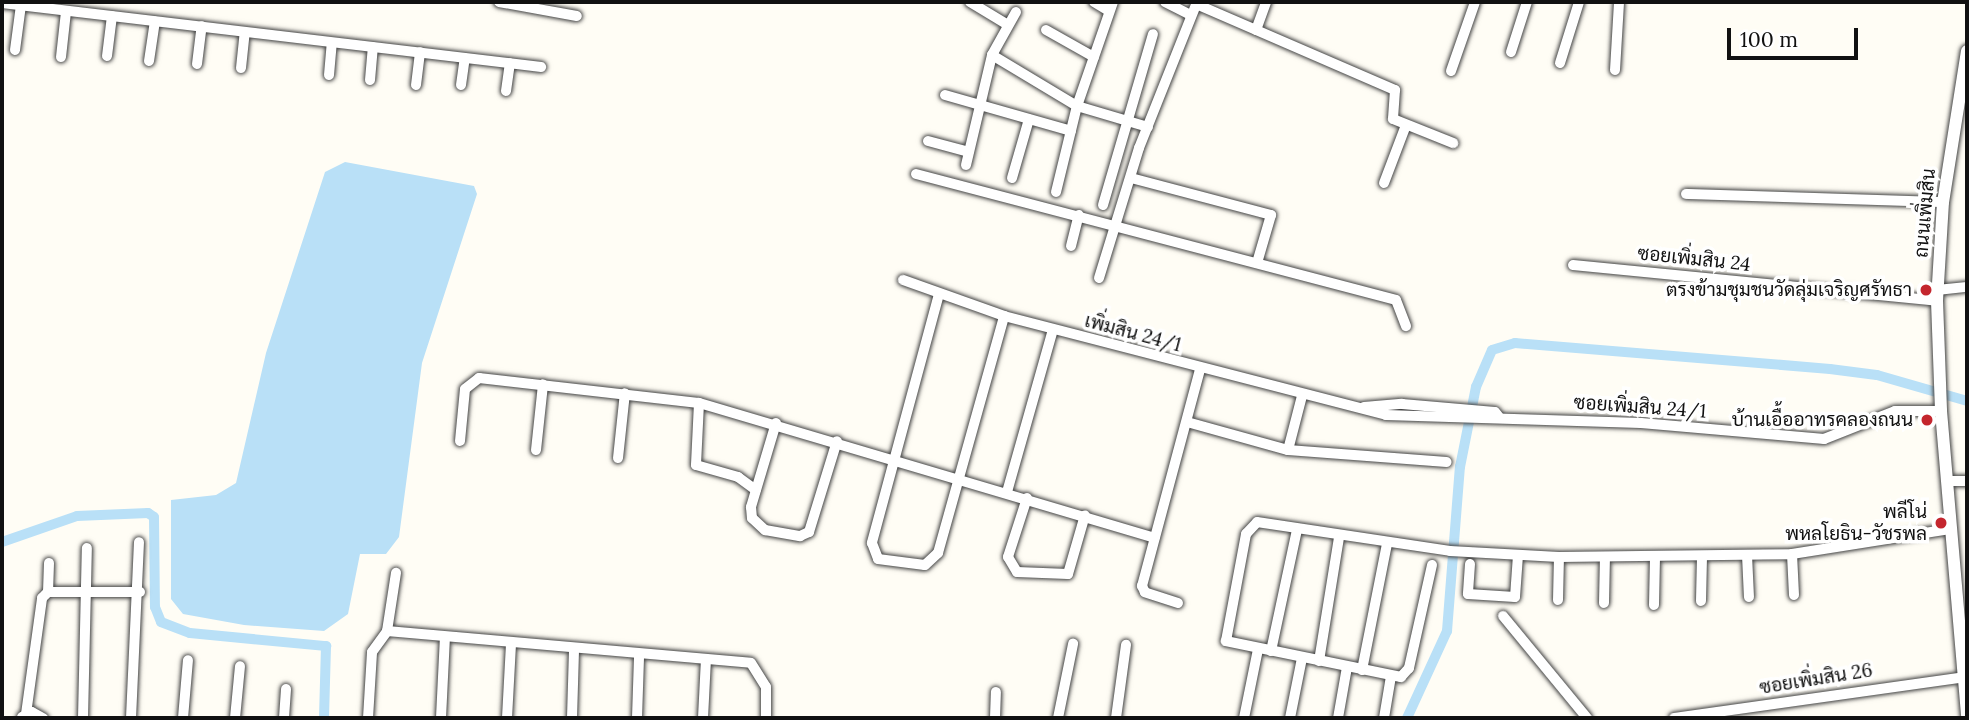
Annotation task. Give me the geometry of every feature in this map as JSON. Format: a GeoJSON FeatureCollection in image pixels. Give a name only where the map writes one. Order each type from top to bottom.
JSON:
{"type":"FeatureCollection","features":[{"type":"Feature","properties":{"kind":"street"},"geometry":{"type":"LineString","coordinates":[[499,2],[577,16]]}},
{"type":"Feature","properties":{"kind":"street"},"geometry":{"type":"LineString","coordinates":[[970,2],[1008,25]]}},
{"type":"Feature","properties":{"kind":"street"},"geometry":{"type":"LineString","coordinates":[[1056,192],[1077,106],[1111,6],[1094,2]]}},
{"type":"Feature","properties":{"kind":"street"},"geometry":{"type":"LineString","coordinates":[[1165,2],[1195,7],[1256,30],[1395,90],[1393,119],[1453,143]]}},
{"type":"Feature","properties":{"kind":"street"},"geometry":{"type":"LineString","coordinates":[[1256,30],[1266,2]]}},
{"type":"Feature","properties":{"kind":"street"},"geometry":{"type":"LineString","coordinates":[[1451,71],[1475,2]]}},
{"type":"Feature","properties":{"kind":"street"},"geometry":{"type":"LineString","coordinates":[[1511,52],[1527,2]]}},
{"type":"Feature","properties":{"kind":"street"},"geometry":{"type":"LineString","coordinates":[[1560,63],[1579,2]]}},
{"type":"Feature","properties":{"kind":"street"},"geometry":{"type":"LineString","coordinates":[[1615,70],[1619,2]]}},
{"type":"Feature","properties":{"kind":"street"},"geometry":{"type":"LineString","coordinates":[[2,3],[39,5],[66,12],[541,67]]}},
{"type":"Feature","properties":{"kind":"street"},"geometry":{"type":"LineString","coordinates":[[15,50],[20,5]]}},
{"type":"Feature","properties":{"kind":"street"},"geometry":{"type":"LineString","coordinates":[[1100,278],[1148,127],[1195,7]]}},
{"type":"Feature","properties":{"kind":"street"},"geometry":{"type":"LineString","coordinates":[[61,57],[66,12]]}},
{"type":"Feature","properties":{"kind":"street"},"geometry":{"type":"LineString","coordinates":[[966,165],[992,55],[1016,12]]}},
{"type":"Feature","properties":{"kind":"street"},"geometry":{"type":"LineString","coordinates":[[107,56],[112,16]]}},
{"type":"Feature","properties":{"kind":"street"},"geometry":{"type":"LineString","coordinates":[[149,61],[155,21]]}},
{"type":"Feature","properties":{"kind":"street"},"geometry":{"type":"LineString","coordinates":[[197,65],[202,26]]}},
{"type":"Feature","properties":{"kind":"street"},"geometry":{"type":"LineString","coordinates":[[1046,30],[1094,58]]}},
{"type":"Feature","properties":{"kind":"street"},"geometry":{"type":"LineString","coordinates":[[241,68],[245,32]]}},
{"type":"Feature","properties":{"kind":"street"},"geometry":{"type":"LineString","coordinates":[[1102,205],[1124,119],[1153,34]]}},
{"type":"Feature","properties":{"kind":"street"},"geometry":{"type":"LineString","coordinates":[[329,75],[332,43]]}},
{"type":"Feature","properties":{"kind":"street"},"geometry":{"type":"LineString","coordinates":[[370,80],[373,47]]}},
{"type":"Feature","properties":{"kind":"street","name":"ถนนเพิ่มสิน"},"geometry":{"type":"LineString","coordinates":[[1967,51],[1962,111],[1943,202],[1937,295],[1941,405],[1950,529],[1961,580],[1967,716]]}},
{"type":"Feature","properties":{"kind":"street"},"geometry":{"type":"LineString","coordinates":[[416,85],[420,52]]}},
{"type":"Feature","properties":{"kind":"street"},"geometry":{"type":"LineString","coordinates":[[992,55],[1077,106],[1148,127]]}},
{"type":"Feature","properties":{"kind":"street"},"geometry":{"type":"LineString","coordinates":[[461,85],[465,58]]}},
{"type":"Feature","properties":{"kind":"street"},"geometry":{"type":"LineString","coordinates":[[506,91],[510,63]]}},
{"type":"Feature","properties":{"kind":"street"},"geometry":{"type":"LineString","coordinates":[[945,94],[1071,131]]}},
{"type":"Feature","properties":{"kind":"street"},"geometry":{"type":"LineString","coordinates":[[1012,178],[1029,119]]}},
{"type":"Feature","properties":{"kind":"street"},"geometry":{"type":"LineString","coordinates":[[1384,183],[1406,125]]}},
{"type":"Feature","properties":{"kind":"street"},"geometry":{"type":"LineString","coordinates":[[928,141],[970,152]]}},
{"type":"Feature","properties":{"kind":"street"},"geometry":{"type":"LineString","coordinates":[[916,174],[1396,300],[1406,326]]}},
{"type":"Feature","properties":{"kind":"street"},"geometry":{"type":"LineString","coordinates":[[1131,178],[1271,215],[1257,263]]}},
{"type":"Feature","properties":{"kind":"street"},"geometry":{"type":"LineString","coordinates":[[1686,194],[1943,202]]}},
{"type":"Feature","properties":{"kind":"street"},"geometry":{"type":"LineString","coordinates":[[1071,246],[1079,215]]}},
{"type":"Feature","properties":{"kind":"street","name":"ซอยเพิ่มสิน 24"},"geometry":{"type":"LineString","coordinates":[[1573,265],[1937,295],[1967,287]]}},
{"type":"Feature","properties":{"kind":"street","name":"เพิ่มสิน 24/1"},"geometry":{"type":"LineString","coordinates":[[903,280],[1004,316],[1302,396],[1358,408],[1391,403],[1492,417]]}},
{"type":"Feature","properties":{"kind":"street"},"geometry":{"type":"LineString","coordinates":[[939,293],[872,543],[878,559],[933,563],[961,480],[1004,316]]}},
{"type":"Feature","properties":{"kind":"street"},"geometry":{"type":"LineString","coordinates":[[1007,492],[1053,329]]}},
{"type":"Feature","properties":{"kind":"street"},"geometry":{"type":"LineString","coordinates":[[1178,603],[1142,590],[1200,369]]}},
{"type":"Feature","properties":{"kind":"street"},"geometry":{"type":"LineString","coordinates":[[460,441],[470,381],[543,384],[699,403],[837,441],[1154,538]]}},
{"type":"Feature","properties":{"kind":"street"},"geometry":{"type":"LineString","coordinates":[[536,450],[543,384]]}},
{"type":"Feature","properties":{"kind":"street"},"geometry":{"type":"LineString","coordinates":[[618,458],[625,393]]}},
{"type":"Feature","properties":{"kind":"street"},"geometry":{"type":"LineString","coordinates":[[1288,450],[1302,396]]}},
{"type":"Feature","properties":{"kind":"street"},"geometry":{"type":"LineString","coordinates":[[699,403],[696,465],[738,478],[756,490]]}},
{"type":"Feature","properties":{"kind":"street","name":"ซอยเพิ่มสิน 24/1"},"geometry":{"type":"LineString","coordinates":[[1492,417],[1824,439],[1895,411],[1941,405]]}},
{"type":"Feature","properties":{"kind":"street"},"geometry":{"type":"LineString","coordinates":[[1187,422],[1288,450],[1447,462]]}},
{"type":"Feature","properties":{"kind":"street"},"geometry":{"type":"LineString","coordinates":[[776,423],[751,507],[757,526],[800,536],[809,532],[837,441]]}},
{"type":"Feature","properties":{"kind":"street"},"geometry":{"type":"LineString","coordinates":[[1947,481],[1967,481]]}},
{"type":"Feature","properties":{"kind":"street"},"geometry":{"type":"LineString","coordinates":[[1027,498],[1008,557],[1017,572],[1068,574],[1085,515]]}},
{"type":"Feature","properties":{"kind":"street"},"geometry":{"type":"LineString","coordinates":[[1432,565],[1406,675],[1391,676],[1232,644],[1225,633],[1246,534],[1257,522],[1339,537],[1450,551],[1468,558],[1518,555],[1605,557],[1792,554],[1950,529]]}},
{"type":"Feature","properties":{"kind":"street"},"geometry":{"type":"LineString","coordinates":[[1270,651],[1297,530]]}},
{"type":"Feature","properties":{"kind":"street"},"geometry":{"type":"LineString","coordinates":[[1319,661],[1339,537]]}},
{"type":"Feature","properties":{"kind":"street"},"geometry":{"type":"LineString","coordinates":[[131,718],[140,592],[139,542]]}},
{"type":"Feature","properties":{"kind":"street"},"geometry":{"type":"LineString","coordinates":[[1362,670],[1387,544]]}},
{"type":"Feature","properties":{"kind":"street"},"geometry":{"type":"LineString","coordinates":[[83,718],[89,591],[87,548]]}},
{"type":"Feature","properties":{"kind":"street"},"geometry":{"type":"LineString","coordinates":[[1792,554],[1794,595]]}},
{"type":"Feature","properties":{"kind":"street"},"geometry":{"type":"LineString","coordinates":[[1468,558],[1468,594],[1515,597],[1518,555]]}},
{"type":"Feature","properties":{"kind":"street"},"geometry":{"type":"LineString","coordinates":[[1747,555],[1748,597]]}},
{"type":"Feature","properties":{"kind":"street"},"geometry":{"type":"LineString","coordinates":[[1654,605],[1655,556]]}},
{"type":"Feature","properties":{"kind":"street"},"geometry":{"type":"LineString","coordinates":[[1701,601],[1702,556]]}},
{"type":"Feature","properties":{"kind":"street"},"geometry":{"type":"LineString","coordinates":[[1558,600],[1559,557]]}},
{"type":"Feature","properties":{"kind":"street"},"geometry":{"type":"LineString","coordinates":[[1604,603],[1605,557]]}},
{"type":"Feature","properties":{"kind":"street"},"geometry":{"type":"LineString","coordinates":[[43,718],[24,716],[38,606],[48,592],[49,563]]}},
{"type":"Feature","properties":{"kind":"street"},"geometry":{"type":"LineString","coordinates":[[368,718],[372,652],[387,631],[396,573]]}},
{"type":"Feature","properties":{"kind":"street"},"geometry":{"type":"LineString","coordinates":[[48,592],[140,592]]}},
{"type":"Feature","properties":{"kind":"street"},"geometry":{"type":"LineString","coordinates":[[1503,616],[1587,718]]}},
{"type":"Feature","properties":{"kind":"street"},"geometry":{"type":"LineString","coordinates":[[387,631],[639,657],[706,659],[758,667],[766,687],[766,718]]}},
{"type":"Feature","properties":{"kind":"street"},"geometry":{"type":"LineString","coordinates":[[441,718],[445,637]]}},
{"type":"Feature","properties":{"kind":"street"},"geometry":{"type":"LineString","coordinates":[[507,718],[511,644]]}},
{"type":"Feature","properties":{"kind":"street"},"geometry":{"type":"LineString","coordinates":[[1058,718],[1073,644]]}},
{"type":"Feature","properties":{"kind":"street"},"geometry":{"type":"LineString","coordinates":[[1116,718],[1126,645]]}},
{"type":"Feature","properties":{"kind":"street"},"geometry":{"type":"LineString","coordinates":[[1244,718],[1258,649]]}},
{"type":"Feature","properties":{"kind":"street"},"geometry":{"type":"LineString","coordinates":[[572,718],[574,651]]}},
{"type":"Feature","properties":{"kind":"street"},"geometry":{"type":"LineString","coordinates":[[637,718],[639,657]]}},
{"type":"Feature","properties":{"kind":"street"},"geometry":{"type":"LineString","coordinates":[[1290,718],[1302,658]]}},
{"type":"Feature","properties":{"kind":"street"},"geometry":{"type":"LineString","coordinates":[[704,718],[706,659]]}},
{"type":"Feature","properties":{"kind":"street"},"geometry":{"type":"LineString","coordinates":[[183,718],[188,660]]}},
{"type":"Feature","properties":{"kind":"street"},"geometry":{"type":"LineString","coordinates":[[235,718],[240,666]]}},
{"type":"Feature","properties":{"kind":"street"},"geometry":{"type":"LineString","coordinates":[[1338,718],[1347,667]]}},
{"type":"Feature","properties":{"kind":"street"},"geometry":{"type":"LineString","coordinates":[[1384,718],[1391,676]]}},
{"type":"Feature","properties":{"kind":"street","name":"ซอยเพิ่มสิน 26"},"geometry":{"type":"LineString","coordinates":[[1674,718],[1964,677]]}},
{"type":"Feature","properties":{"kind":"street"},"geometry":{"type":"LineString","coordinates":[[284,718],[286,689]]}},
{"type":"Feature","properties":{"kind":"street"},"geometry":{"type":"LineString","coordinates":[[995,718],[996,692]]}},
{"type":"Feature","properties":{"kind":"water"},"geometry":{"type":"Polygon","coordinates":[[[345,162],[474,186],[477,194],[422,363],[399,537],[386,554],[360,554],[348,614],[324,631],[244,625],[183,614],[171,599],[171,500],[216,495],[236,483],[266,353],[325,172],[345,162]]]}},
{"type":"Feature","properties":{"kind":"waterway"},"geometry":{"type":"LineString","coordinates":[[1407,718],[1447,631],[1460,467],[1476,387],[1492,350],[1515,343],[1830,369],[1877,375],[1967,401]]}},
{"type":"Feature","properties":{"kind":"waterway"},"geometry":{"type":"LineString","coordinates":[[2,542],[77,516],[148,513],[154,517],[155,607],[161,622],[190,633],[326,646],[324,718]]}},
{"type":"Feature","properties":{"kind":"place","name":"ตรงข้ามชุมชนวัดลุ่มเจริญศรัทธา"},"geometry":{"type":"Point","coordinates":[1926,290]}},
{"type":"Feature","properties":{"kind":"place","name":"บ้านเอื้ออาทรคลองถนน"},"geometry":{"type":"Point","coordinates":[1927,420]}},
{"type":"Feature","properties":{"kind":"place","name":"พลีโน่ พหลโยธิน-วัชรพล"},"geometry":{"type":"Point","coordinates":[1941,523]}}]}
